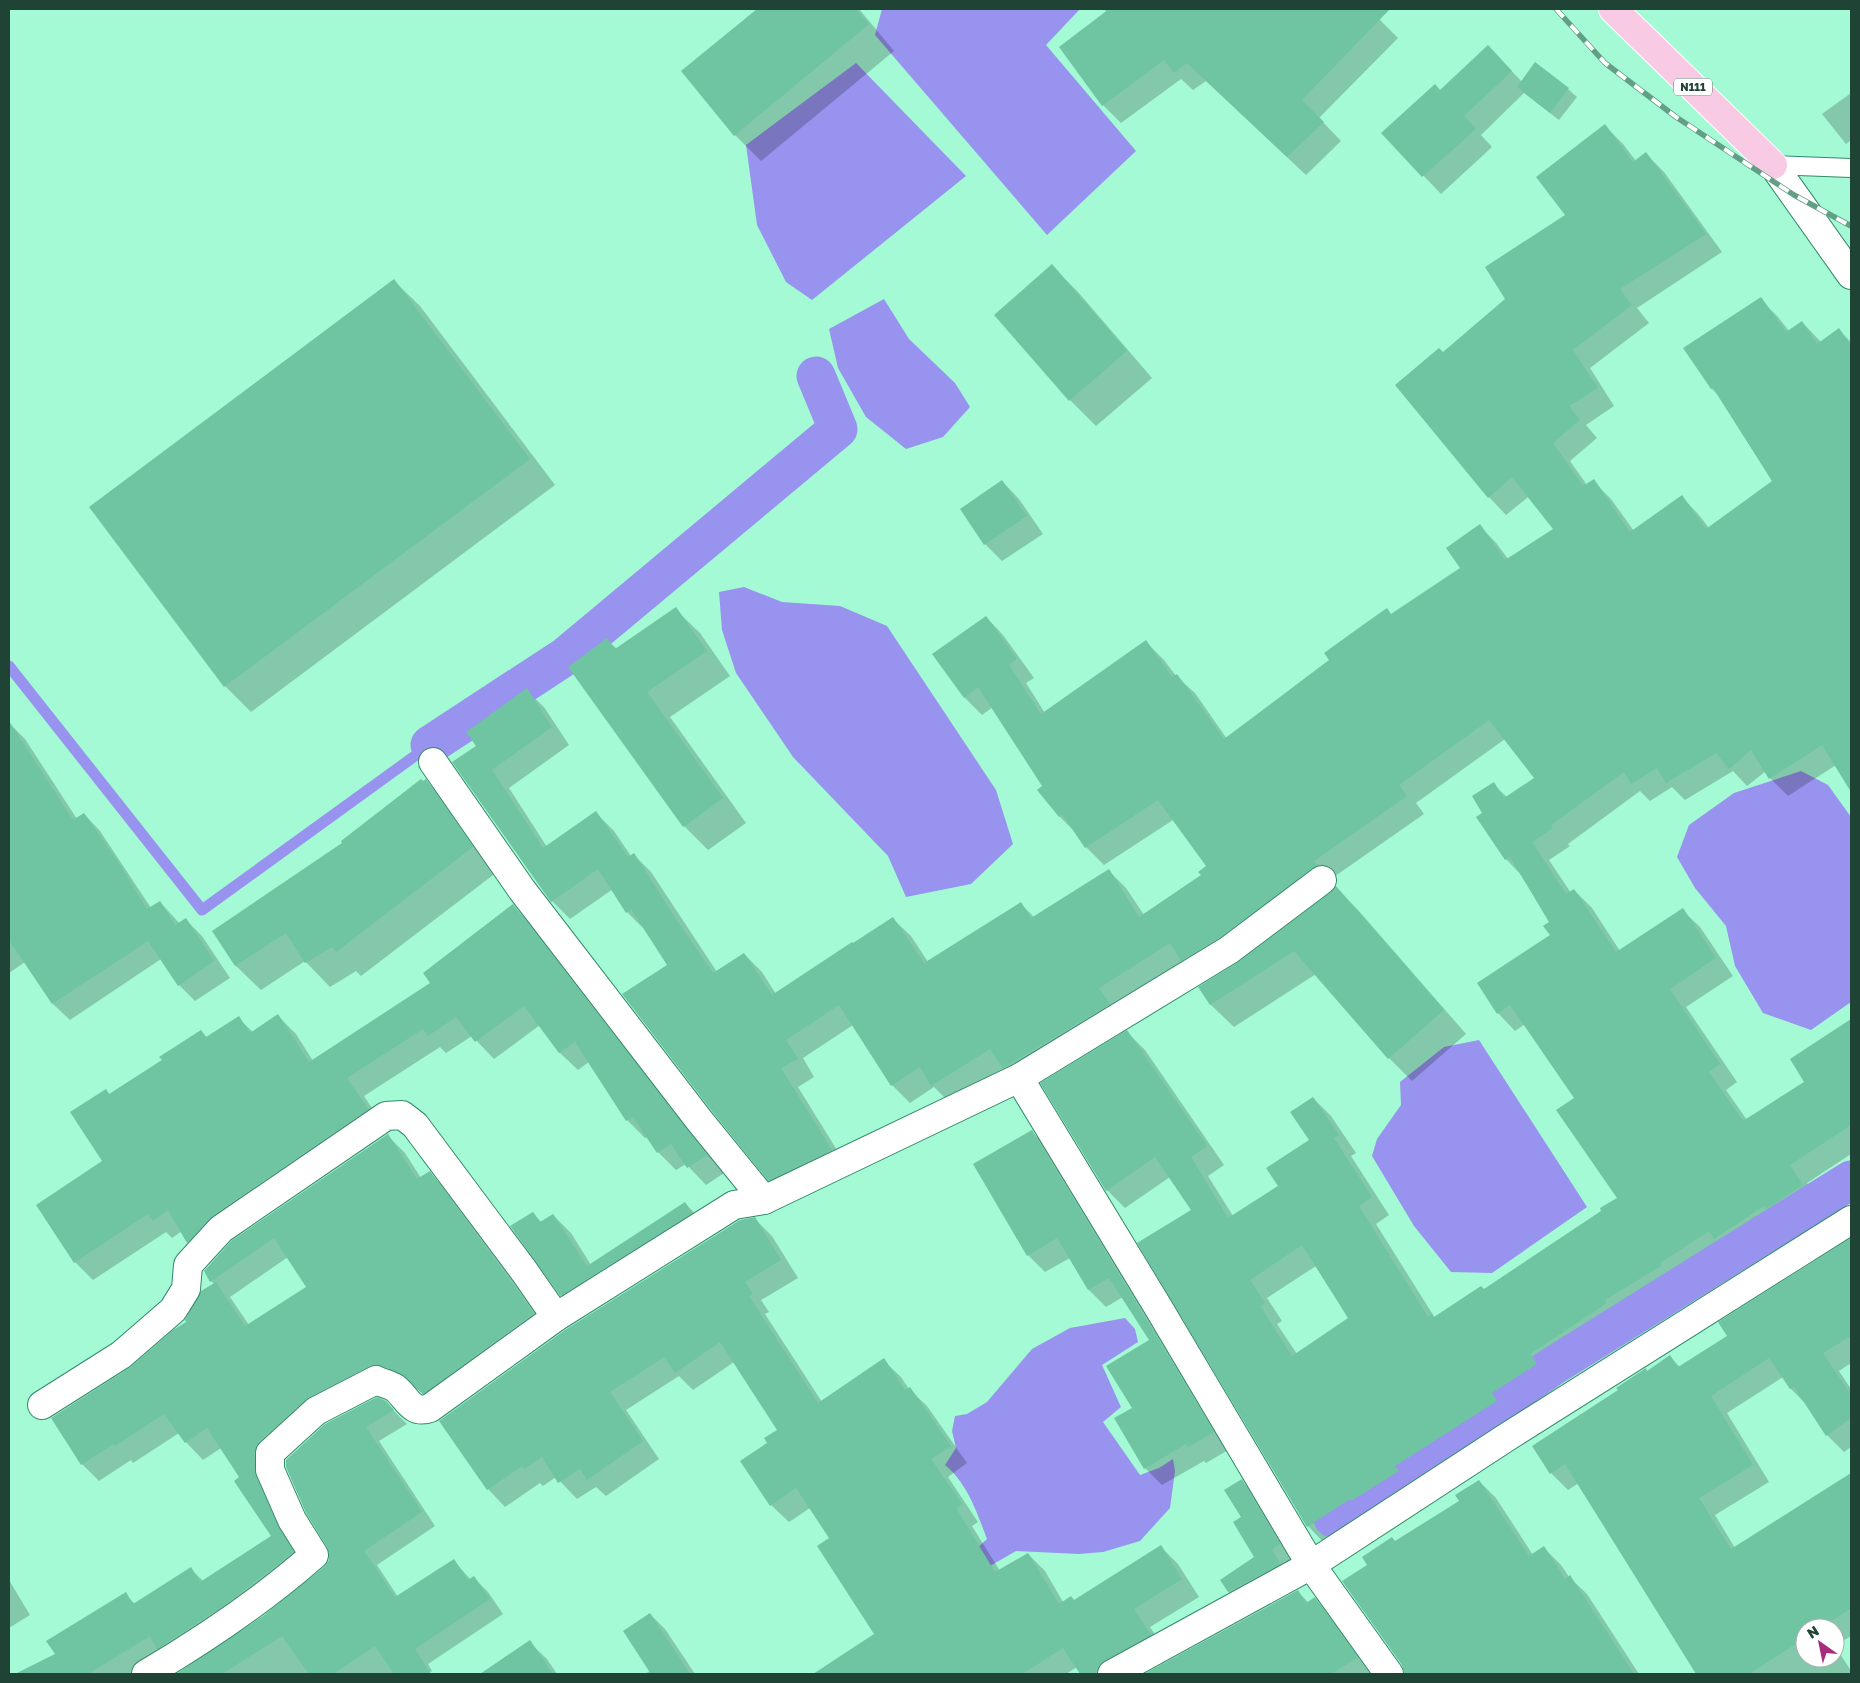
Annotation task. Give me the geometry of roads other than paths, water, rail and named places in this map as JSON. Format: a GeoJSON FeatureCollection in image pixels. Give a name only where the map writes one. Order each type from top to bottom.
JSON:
{"type":"FeatureCollection","features":[{"type":"Feature","properties":{"kind":"highway","name":"N111"},"geometry":{"type":"LineString","coordinates":[[1613,9],[1774,165]]}},
{"type":"Feature","properties":{"kind":"street"},"geometry":{"type":"LineString","coordinates":[[1774,165],[1851,274]]}},
{"type":"Feature","properties":{"kind":"street"},"geometry":{"type":"LineString","coordinates":[[433,762],[528,898],[705,1127],[764,1200]]}},
{"type":"Feature","properties":{"kind":"street"},"geometry":{"type":"LineString","coordinates":[[146,1674],[282,1584],[314,1555],[292,1520],[270,1470],[270,1454],[316,1411],[376,1380],[394,1387],[415,1408],[423,1411],[430,1408],[556,1317],[734,1205],[764,1200],[1019,1078],[1229,950],[1322,880]]}},
{"type":"Feature","properties":{"kind":"street"},"geometry":{"type":"LineString","coordinates":[[1019,1078],[1311,1565],[1389,1674]]}},
{"type":"Feature","properties":{"kind":"street"},"geometry":{"type":"LineString","coordinates":[[42,1405],[121,1355],[172,1310],[186,1289],[188,1265],[221,1229],[386,1116],[402,1115],[415,1125],[556,1317]]}},
{"type":"Feature","properties":{"kind":"street"},"geometry":{"type":"LineString","coordinates":[[1112,1674],[1311,1565],[1507,1437],[1851,1220]]}},
{"type":"Feature","properties":{"kind":"lane"},"geometry":{"type":"LineString","coordinates":[[1774,165],[1851,168]]}},
{"type":"Feature","properties":{"kind":"waterway"},"geometry":{"type":"LineString","coordinates":[[430,745],[566,656],[838,429],[816,376]]}},
{"type":"Feature","properties":{"kind":"waterway"},"geometry":{"type":"LineString","coordinates":[[9,666],[202,910],[430,745]]}},
{"type":"Feature","properties":{"kind":"waterway"},"geometry":{"type":"LineString","coordinates":[[1333,1518],[1553,1366],[1851,1180]]}},
{"type":"Feature","properties":{"kind":"railway"},"geometry":{"type":"LineString","coordinates":[[1556,9],[1605,63],[1676,117],[1794,195],[1851,226]]}}]}
